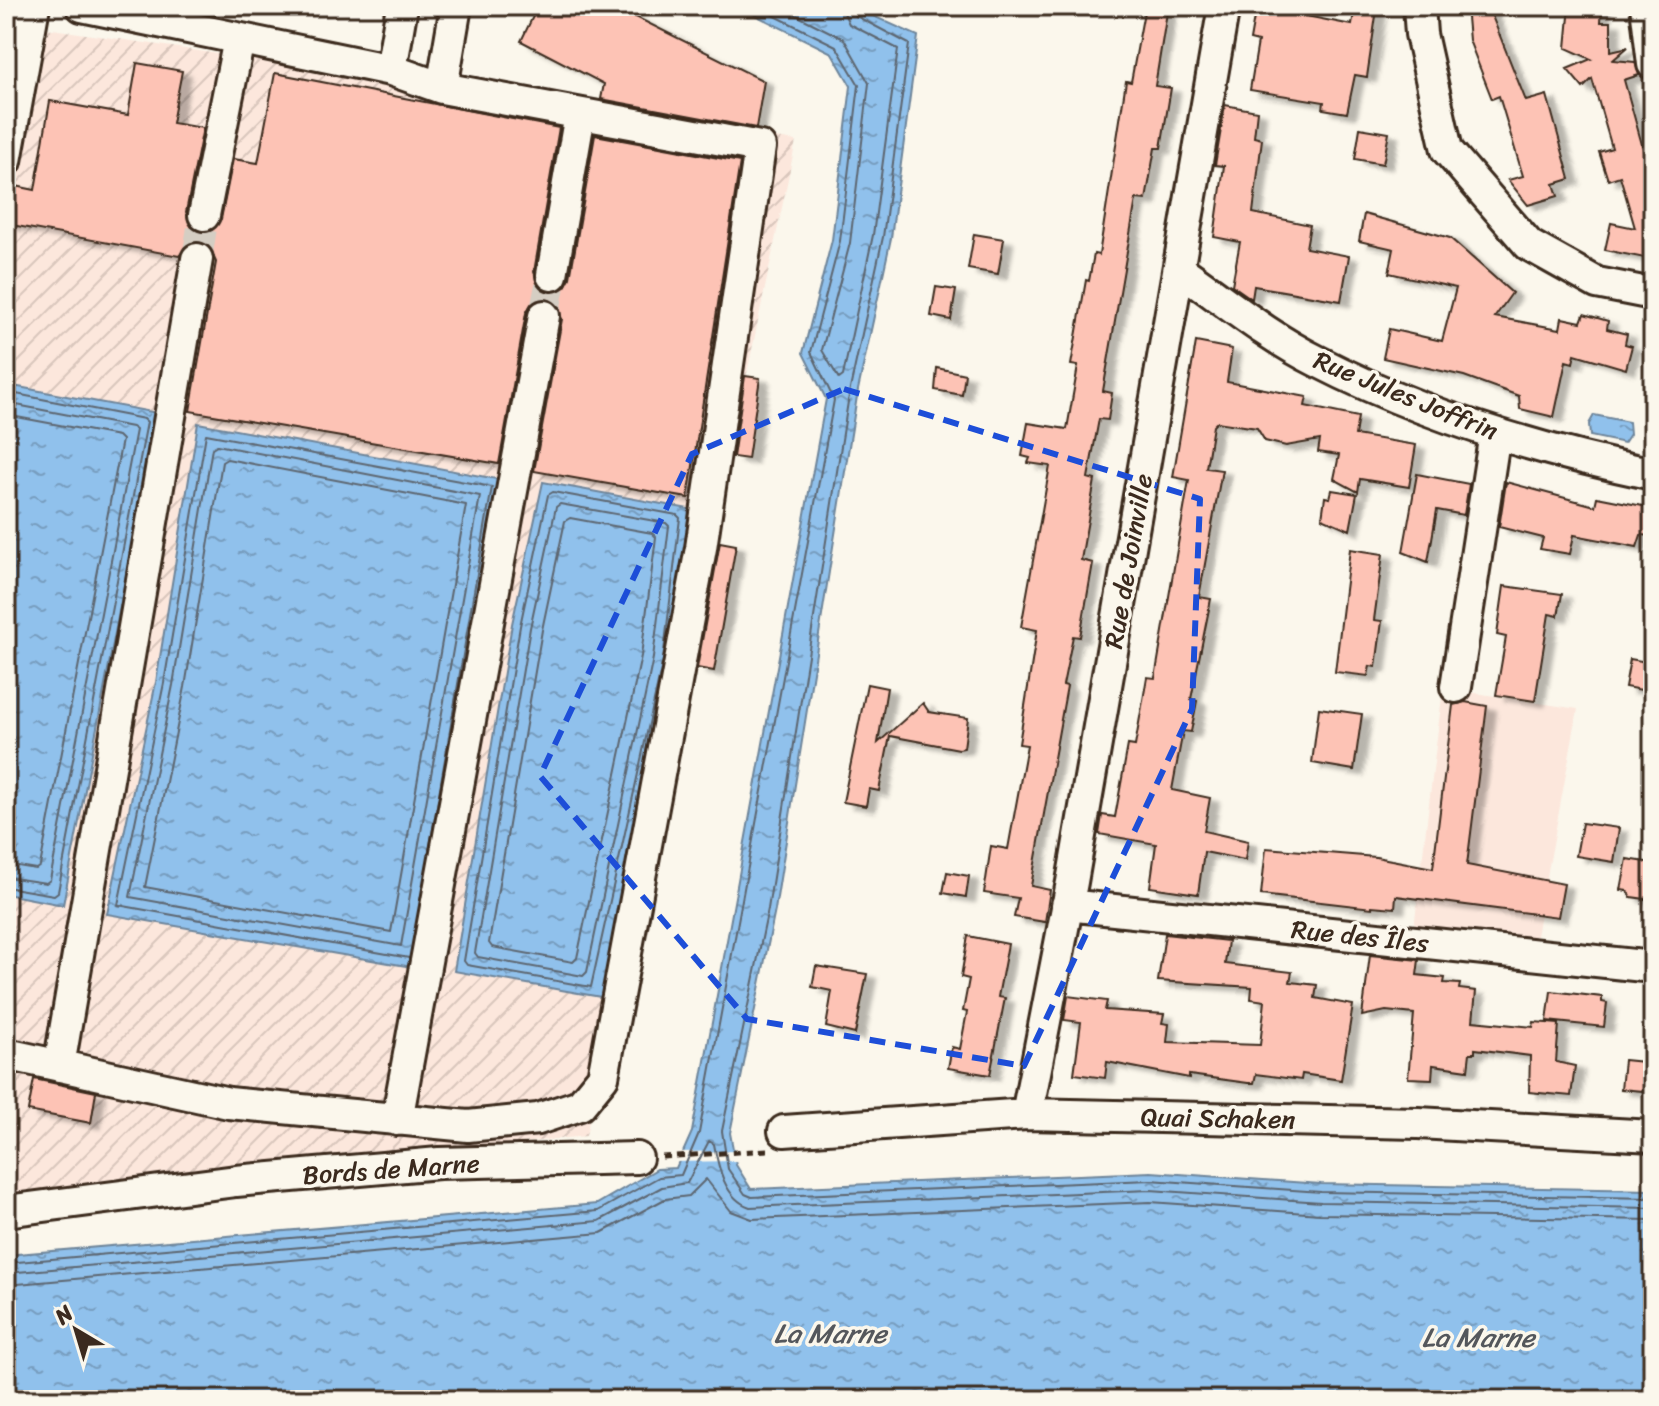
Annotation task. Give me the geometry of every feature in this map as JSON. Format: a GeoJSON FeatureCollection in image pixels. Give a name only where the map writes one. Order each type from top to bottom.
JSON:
{"type":"FeatureCollection","features":[{"type":"Feature","properties":{"kind":"street"},"geometry":{"type":"LineString","coordinates":[[6,161],[34,6]]}},
{"type":"Feature","properties":{"kind":"street"},"geometry":{"type":"LineString","coordinates":[[391,70],[402,6]]}},
{"type":"Feature","properties":{"kind":"street"},"geometry":{"type":"LineString","coordinates":[[442,88],[456,6]]}},
{"type":"Feature","properties":{"kind":"street","name":"Rue de Joinville"},"geometry":{"type":"LineString","coordinates":[[1027,1114],[1067,905],[1224,6]]}},
{"type":"Feature","properties":{"kind":"street"},"geometry":{"type":"LineString","coordinates":[[1419,6],[1421,34],[1447,150],[1529,245],[1597,283],[1653,294]]}},
{"type":"Feature","properties":{"kind":"street"},"geometry":{"type":"LineString","coordinates":[[1646,6],[1653,64]]}},
{"type":"Feature","properties":{"kind":"street"},"geometry":{"type":"LineString","coordinates":[[6,1054],[229,1103],[397,1120],[468,1126],[538,1119],[580,1105],[603,1077],[701,548],[760,147],[442,88],[391,70],[99,8]]}},
{"type":"Feature","properties":{"kind":"street"},"geometry":{"type":"LineString","coordinates":[[204,215],[239,39]]}},
{"type":"Feature","properties":{"kind":"street"},"geometry":{"type":"LineString","coordinates":[[552,275],[580,114]]}},
{"type":"Feature","properties":{"kind":"street"},"geometry":{"type":"LineString","coordinates":[[59,1066],[197,259]]}},
{"type":"Feature","properties":{"kind":"street","name":"Rue Jules Joffrin"},"geometry":{"type":"LineString","coordinates":[[1179,269],[1257,326],[1316,361],[1459,423],[1594,462],[1653,474]]}},
{"type":"Feature","properties":{"kind":"street"},"geometry":{"type":"LineString","coordinates":[[397,1120],[544,316]]}},
{"type":"Feature","properties":{"kind":"street"},"geometry":{"type":"LineString","coordinates":[[1456,687],[1495,433]]}},
{"type":"Feature","properties":{"kind":"street","name":"Rue des Îles"},"geometry":{"type":"LineString","coordinates":[[1067,905],[1653,967]]}},
{"type":"Feature","properties":{"kind":"street","name":"Quai Schaken"},"geometry":{"type":"LineString","coordinates":[[780,1140],[1027,1114],[1418,1123],[1653,1136]]}},
{"type":"Feature","properties":{"kind":"street","name":"Bords de Marne"},"geometry":{"type":"LineString","coordinates":[[6,1211],[236,1181],[439,1163],[637,1158]]}},
{"type":"Feature","properties":{"kind":"path"},"geometry":{"type":"LineString","coordinates":[[637,1158],[741,1155],[780,1140]]}},
{"type":"Feature","properties":{"kind":"highlighted area"},"geometry":{"type":"Polygon","coordinates":[[[844,389],[1200,499],[1192,709],[1024,1066],[747,1019],[540,776],[692,454],[844,389]]]}},
{"type":"Feature","properties":{"kind":"shaded area"},"geometry":{"type":"Polygon","coordinates":[[[6,22],[796,141],[586,1136],[6,1198],[6,22]]]}},
{"type":"Feature","properties":{"kind":"shaded area"},"geometry":{"type":"Polygon","coordinates":[[[1443,688],[1578,709],[1535,941],[1414,928],[1443,688]]]}},
{"type":"Feature","properties":{"kind":"water","name":"La Marne"},"geometry":{"type":"Polygon","coordinates":[[[737,6],[851,6],[918,36],[891,238],[858,390],[775,910],[730,1133],[736,1165],[751,1189],[1151,1172],[1321,1184],[1653,1190],[1653,1400],[6,1400],[6,1255],[597,1204],[657,1169],[676,1168],[692,1132],[826,399],[803,353],[832,240],[851,86],[832,53],[737,6]]]}},
{"type":"Feature","properties":{"kind":"water"},"geometry":{"type":"Polygon","coordinates":[[[8,385],[157,413],[63,905],[6,894],[8,385]]]}},
{"type":"Feature","properties":{"kind":"water"},"geometry":{"type":"Polygon","coordinates":[[[1594,415],[1629,422],[1630,434],[1624,443],[1590,436],[1589,424],[1594,415]]]}},
{"type":"Feature","properties":{"kind":"water"},"geometry":{"type":"Polygon","coordinates":[[[198,423],[502,480],[418,968],[107,914],[156,682],[198,423]]]}},
{"type":"Feature","properties":{"kind":"water"},"geometry":{"type":"Polygon","coordinates":[[[543,482],[689,509],[671,661],[601,997],[454,971],[512,624],[543,482]]]}},
{"type":"Feature","properties":{"kind":"pier"},"geometry":{"type":"Polygon","coordinates":[[[737,1151],[739,1161],[674,1162],[678,1152],[737,1151]]]}},
{"type":"Feature","properties":{"kind":"building"},"geometry":{"type":"Polygon","coordinates":[[[538,6],[614,6],[764,81],[756,128],[601,99],[604,84],[521,41],[538,6]]]}},
{"type":"Feature","properties":{"kind":"building"},"geometry":{"type":"Polygon","coordinates":[[[1145,6],[1168,6],[1155,86],[1171,88],[1161,148],[1155,148],[1146,200],[1136,199],[1103,391],[1112,393],[1108,420],[1099,419],[1088,478],[1095,480],[1081,560],[1093,563],[1080,637],[1073,636],[1063,685],[1067,686],[1031,886],[1050,890],[1045,922],[1014,917],[1018,898],[984,893],[991,846],[1008,849],[1027,745],[1019,744],[1037,630],[1021,627],[1050,466],[1028,463],[1030,458],[1022,456],[1028,423],[1067,429],[1078,366],[1071,365],[1086,280],[1089,281],[1094,254],[1099,255],[1126,81],[1131,82],[1145,6]]]}},
{"type":"Feature","properties":{"kind":"building"},"geometry":{"type":"Polygon","coordinates":[[[1256,6],[1352,25],[1355,6],[1377,9],[1367,77],[1355,75],[1347,113],[1323,109],[1324,102],[1250,90],[1258,42],[1250,40],[1256,6]]]}},
{"type":"Feature","properties":{"kind":"building"},"geometry":{"type":"Polygon","coordinates":[[[1466,6],[1488,6],[1526,101],[1547,95],[1570,179],[1554,184],[1558,196],[1528,205],[1508,180],[1523,176],[1499,96],[1492,99],[1469,40],[1466,6]]]}},
{"type":"Feature","properties":{"kind":"building"},"geometry":{"type":"Polygon","coordinates":[[[1570,6],[1602,6],[1601,22],[1611,22],[1611,51],[1628,47],[1613,60],[1635,62],[1639,75],[1624,80],[1653,184],[1653,269],[1648,269],[1645,258],[1605,250],[1611,223],[1635,228],[1620,176],[1608,180],[1599,152],[1612,148],[1592,79],[1583,88],[1567,69],[1591,59],[1566,48],[1570,6]]]}},
{"type":"Feature","properties":{"kind":"building"},"geometry":{"type":"Polygon","coordinates":[[[137,63],[182,71],[172,123],[203,128],[186,212],[192,228],[201,233],[210,232],[221,219],[233,159],[258,163],[275,73],[559,128],[534,272],[540,288],[550,293],[565,287],[570,278],[595,135],[740,162],[688,498],[534,471],[562,319],[556,303],[546,298],[531,304],[526,313],[499,464],[190,411],[216,262],[209,246],[192,242],[179,256],[6,224],[6,184],[35,190],[50,101],[128,115],[137,63]]]}},
{"type":"Feature","properties":{"kind":"building"},"geometry":{"type":"Polygon","coordinates":[[[1225,105],[1257,111],[1254,137],[1262,139],[1253,213],[1310,225],[1306,248],[1349,256],[1341,301],[1254,286],[1252,299],[1232,285],[1240,242],[1214,237],[1224,166],[1215,165],[1225,105]]]}},
{"type":"Feature","properties":{"kind":"building"},"geometry":{"type":"Polygon","coordinates":[[[1360,128],[1389,133],[1383,164],[1355,159],[1360,128]]]}},
{"type":"Feature","properties":{"kind":"building"},"geometry":{"type":"Polygon","coordinates":[[[1364,214],[1450,238],[1512,293],[1495,317],[1560,329],[1562,318],[1581,322],[1584,314],[1608,321],[1607,329],[1627,334],[1625,344],[1632,346],[1626,369],[1575,354],[1573,363],[1566,361],[1554,417],[1520,409],[1519,396],[1464,376],[1383,358],[1389,329],[1442,341],[1456,288],[1389,273],[1394,249],[1359,241],[1364,214]]]}},
{"type":"Feature","properties":{"kind":"building"},"geometry":{"type":"Polygon","coordinates":[[[974,234],[1004,239],[998,274],[968,269],[974,234]]]}},
{"type":"Feature","properties":{"kind":"building"},"geometry":{"type":"Polygon","coordinates":[[[936,287],[956,290],[951,320],[931,316],[936,287]]]}},
{"type":"Feature","properties":{"kind":"building"},"geometry":{"type":"Polygon","coordinates":[[[1196,342],[1232,349],[1227,382],[1307,397],[1305,406],[1358,417],[1355,435],[1416,445],[1409,487],[1360,479],[1358,492],[1334,479],[1339,455],[1318,452],[1320,440],[1286,446],[1265,441],[1257,428],[1217,422],[1213,426],[1206,468],[1222,470],[1199,597],[1211,599],[1191,699],[1197,701],[1191,732],[1183,731],[1172,790],[1210,798],[1204,831],[1248,841],[1245,860],[1204,852],[1198,894],[1150,887],[1156,844],[1099,834],[1102,815],[1115,817],[1128,745],[1135,746],[1147,677],[1155,678],[1189,480],[1173,477],[1196,342]]]}},
{"type":"Feature","properties":{"kind":"building"},"geometry":{"type":"Polygon","coordinates":[[[937,368],[965,374],[962,395],[935,390],[937,368]]]}},
{"type":"Feature","properties":{"kind":"building"},"geometry":{"type":"Polygon","coordinates":[[[745,376],[760,378],[748,459],[733,457],[745,376]]]}},
{"type":"Feature","properties":{"kind":"building"},"geometry":{"type":"Polygon","coordinates":[[[1417,474],[1469,484],[1464,515],[1437,510],[1428,562],[1403,552],[1417,474]]]}},
{"type":"Feature","properties":{"kind":"building"},"geometry":{"type":"Polygon","coordinates":[[[1506,482],[1595,506],[1597,497],[1653,508],[1653,536],[1641,535],[1637,547],[1574,535],[1570,554],[1540,549],[1543,538],[1499,527],[1506,482]]]}},
{"type":"Feature","properties":{"kind":"building"},"geometry":{"type":"Polygon","coordinates":[[[1332,490],[1357,494],[1350,530],[1322,518],[1325,497],[1330,498],[1332,490]]]}},
{"type":"Feature","properties":{"kind":"building"},"geometry":{"type":"Polygon","coordinates":[[[720,542],[736,545],[714,671],[697,668],[720,542]]]}},
{"type":"Feature","properties":{"kind":"building"},"geometry":{"type":"Polygon","coordinates":[[[1350,549],[1383,554],[1374,620],[1382,621],[1376,667],[1370,666],[1368,676],[1335,672],[1350,549]]]}},
{"type":"Feature","properties":{"kind":"building"},"geometry":{"type":"Polygon","coordinates":[[[1504,586],[1562,594],[1558,616],[1549,614],[1535,701],[1496,695],[1506,637],[1497,635],[1504,586]]]}},
{"type":"Feature","properties":{"kind":"building"},"geometry":{"type":"Polygon","coordinates":[[[1630,659],[1653,663],[1653,692],[1625,687],[1630,659]]]}},
{"type":"Feature","properties":{"kind":"building"},"geometry":{"type":"Polygon","coordinates":[[[867,684],[887,688],[878,743],[923,703],[929,712],[968,718],[964,748],[890,736],[879,791],[869,789],[866,806],[843,802],[867,684]]]}},
{"type":"Feature","properties":{"kind":"building"},"geometry":{"type":"Polygon","coordinates":[[[1465,702],[1487,706],[1467,865],[1564,884],[1558,917],[1396,896],[1395,908],[1372,908],[1261,895],[1266,848],[1376,857],[1433,868],[1453,705],[1465,702]]]}},
{"type":"Feature","properties":{"kind":"building"},"geometry":{"type":"Polygon","coordinates":[[[1319,708],[1362,714],[1354,770],[1312,763],[1319,708]]]}},
{"type":"Feature","properties":{"kind":"building"},"geometry":{"type":"Polygon","coordinates":[[[1582,823],[1619,828],[1614,862],[1576,856],[1582,823]]]}},
{"type":"Feature","properties":{"kind":"building"},"geometry":{"type":"Polygon","coordinates":[[[1627,859],[1653,863],[1653,900],[1631,897],[1627,891],[1621,890],[1627,859]]]}},
{"type":"Feature","properties":{"kind":"building"},"geometry":{"type":"Polygon","coordinates":[[[947,872],[969,876],[966,897],[943,893],[947,872]]]}},
{"type":"Feature","properties":{"kind":"building"},"geometry":{"type":"Polygon","coordinates":[[[1165,934],[1228,941],[1225,964],[1292,972],[1290,982],[1317,985],[1315,998],[1353,1005],[1341,1080],[1302,1074],[1301,1080],[1256,1074],[1254,1083],[1248,1083],[1189,1075],[1189,1078],[1107,1062],[1105,1078],[1074,1074],[1081,1022],[1064,1020],[1068,996],[1107,1001],[1105,1010],[1164,1014],[1162,1023],[1169,1024],[1167,1042],[1260,1045],[1265,1001],[1251,999],[1252,987],[1158,981],[1165,934]]]}},
{"type":"Feature","properties":{"kind":"building"},"geometry":{"type":"Polygon","coordinates":[[[968,936],[1008,944],[998,997],[1005,998],[990,1075],[948,1068],[952,1047],[960,1049],[967,1012],[963,1011],[969,979],[961,977],[968,936]]]}},
{"type":"Feature","properties":{"kind":"building"},"geometry":{"type":"Polygon","coordinates":[[[1370,955],[1419,960],[1417,975],[1445,978],[1444,983],[1460,984],[1459,989],[1476,991],[1473,1021],[1533,1027],[1534,1022],[1559,1024],[1556,1062],[1575,1066],[1571,1096],[1529,1092],[1530,1056],[1475,1049],[1475,1053],[1470,1053],[1468,1070],[1433,1065],[1432,1079],[1408,1078],[1414,1014],[1386,1011],[1362,1016],[1370,955]]]}},
{"type":"Feature","properties":{"kind":"building"},"geometry":{"type":"Polygon","coordinates":[[[816,966],[867,974],[855,1034],[826,1027],[832,991],[812,987],[816,966]]]}},
{"type":"Feature","properties":{"kind":"building"},"geometry":{"type":"Polygon","coordinates":[[[1551,991],[1602,997],[1602,1002],[1607,1003],[1604,1027],[1547,1021],[1551,991]]]}},
{"type":"Feature","properties":{"kind":"building"},"geometry":{"type":"Polygon","coordinates":[[[1624,1060],[1653,1063],[1653,1092],[1621,1089],[1624,1060]]]}},
{"type":"Feature","properties":{"kind":"building"},"geometry":{"type":"Polygon","coordinates":[[[34,1079],[96,1092],[91,1123],[28,1111],[34,1079]]]}},
{"type":"Feature","properties":{"kind":"tunnel"},"geometry":{"type":"LineString","coordinates":[[197,259],[204,215]]}},
{"type":"Feature","properties":{"kind":"tunnel"},"geometry":{"type":"LineString","coordinates":[[544,316],[552,275]]}}]}
